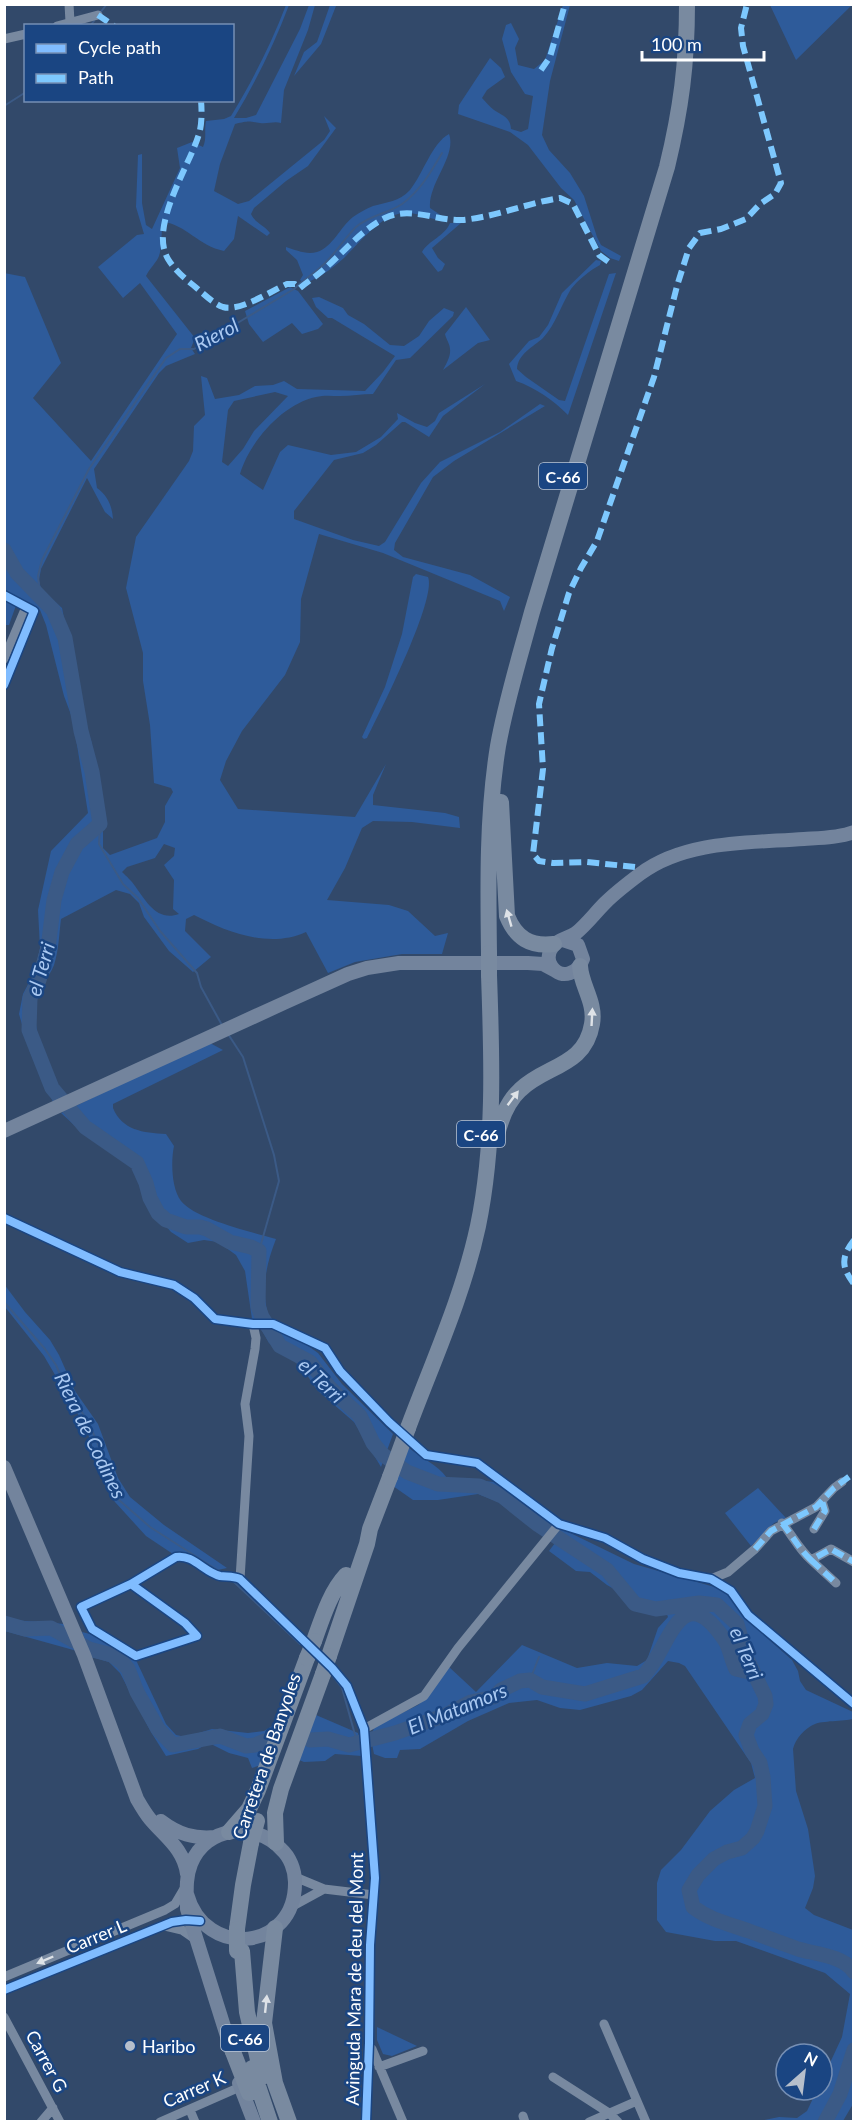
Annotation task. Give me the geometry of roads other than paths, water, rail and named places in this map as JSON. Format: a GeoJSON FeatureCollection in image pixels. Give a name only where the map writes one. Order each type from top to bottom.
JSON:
{"type":"FeatureCollection","features":[{"type":"Feature","properties":{"kind":"highway","name":"C-66"},"geometry":{"type":"LineString","coordinates":[[485,953],[480,834],[486,768],[494,717],[524,605],[658,164],[669,119],[673,86],[676,58],[676,4]]}},
{"type":"Feature","properties":{"kind":"highway","name":"C-66"},"geometry":{"type":"LineString","coordinates":[[405,1426],[452,1290],[474,1205],[481,1142],[490,816],[500,734],[532,612],[678,124],[685,73],[687,4]]}},
{"type":"Feature","properties":{"kind":"highway"},"geometry":{"type":"LineString","coordinates":[[500,734],[503,750],[501,809],[507,916],[511,927],[528,942],[556,946]]}},
{"type":"Feature","properties":{"kind":"highway"},"geometry":{"type":"LineString","coordinates":[[487,1172],[493,1159],[501,1118],[509,1103],[527,1083],[575,1056],[589,1035],[593,1016],[592,1006],[580,966]]}},
{"type":"Feature","properties":{"kind":"highway","name":"C-66"},"geometry":{"type":"LineString","coordinates":[[274,2118],[252,2040],[239,1951],[243,1885],[259,1821],[346,1575],[464,1279],[478,1226],[487,1172],[490,1099],[485,975]]}},
{"type":"Feature","properties":{"kind":"highway"},"geometry":{"type":"LineString","coordinates":[[222,1834],[249,1809],[258,1790],[364,1554],[387,1474]]}},
{"type":"Feature","properties":{"kind":"highway"},"geometry":{"type":"LineString","coordinates":[[276,1843],[275,1813],[318,1657]]}},
{"type":"Feature","properties":{"kind":"highway"},"geometry":{"type":"LineString","coordinates":[[275,1928],[264,2023],[268,2057],[289,2121]]}},
{"type":"Feature","properties":{"kind":"highway"},"geometry":{"type":"LineString","coordinates":[[230,2044],[261,2121]]}},
{"type":"Feature","properties":{"kind":"main road"},"geometry":{"type":"LineString","coordinates":[[528,963],[540,959],[574,935],[607,901],[641,873],[675,856],[709,846],[830,837],[854,832]]}},
{"type":"Feature","properties":{"kind":"main road"},"geometry":{"type":"LineString","coordinates":[[4,1131],[348,974],[367,968],[399,963],[528,963],[543,964],[556,971],[570,973],[580,966],[583,958],[582,935],[587,923]]}},
{"type":"Feature","properties":{"kind":"main road"},"geometry":{"type":"LineString","coordinates":[[556,946],[573,942],[581,949]]}},
{"type":"Feature","properties":{"kind":"main road"},"geometry":{"type":"LineString","coordinates":[[556,946],[550,963],[556,971]]}},
{"type":"Feature","properties":{"kind":"main road"},"geometry":{"type":"LineString","coordinates":[[4,1467],[84,1654],[104,1714],[137,1799],[150,1819],[179,1850],[186,1865],[187,1884],[195,1921],[195,1939],[230,2044],[240,2087],[254,2121]]}},
{"type":"Feature","properties":{"kind":"main road"},"geometry":{"type":"LineString","coordinates":[[92,1675],[102,1692],[142,1792],[161,1821],[186,1835],[254,1832],[276,1843],[285,1852],[291,1864],[295,1877],[295,1892],[291,1907],[275,1928],[257,1937],[236,1939],[216,1933],[195,1921]]}},
{"type":"Feature","properties":{"kind":"main road"},"geometry":{"type":"LineString","coordinates":[[187,1884],[197,1852],[222,1834]]}},
{"type":"Feature","properties":{"kind":"street"},"geometry":{"type":"LineString","coordinates":[[69,4],[70,22]]}},
{"type":"Feature","properties":{"kind":"street"},"geometry":{"type":"LineString","coordinates":[[64,24],[98,15]]}},
{"type":"Feature","properties":{"kind":"street"},"geometry":{"type":"LineString","coordinates":[[4,39],[24,34]]}},
{"type":"Feature","properties":{"kind":"street"},"geometry":{"type":"LineString","coordinates":[[5,657],[26,607]]}},
{"type":"Feature","properties":{"kind":"street"},"geometry":{"type":"LineString","coordinates":[[4,1218],[120,1272],[174,1285],[194,1298],[215,1319],[273,1324],[325,1348],[340,1371],[389,1422],[426,1455],[477,1463],[559,1524],[605,1539],[643,1560],[679,1573],[711,1579],[731,1591],[748,1615],[854,1704]]}},
{"type":"Feature","properties":{"kind":"street"},"geometry":{"type":"LineString","coordinates":[[66,1612],[131,1584],[176,1557],[184,1556],[221,1576],[240,1579],[249,1436],[245,1404],[255,1349],[256,1338],[253,1324]]}},
{"type":"Feature","properties":{"kind":"street"},"geometry":{"type":"LineString","coordinates":[[711,1579],[728,1572],[755,1549],[771,1531],[816,1506],[842,1482]]}},
{"type":"Feature","properties":{"kind":"street"},"geometry":{"type":"LineString","coordinates":[[814,1529],[825,1511],[822,1501]]}},
{"type":"Feature","properties":{"kind":"street"},"geometry":{"type":"LineString","coordinates":[[782,1523],[791,1534],[797,1548],[836,1583]]}},
{"type":"Feature","properties":{"kind":"street"},"geometry":{"type":"LineString","coordinates":[[364,1732],[424,1695],[458,1648],[559,1524]]}},
{"type":"Feature","properties":{"kind":"street"},"geometry":{"type":"LineString","coordinates":[[811,1560],[831,1549],[854,1562]]}},
{"type":"Feature","properties":{"kind":"street","name":"Avinguda Mara de deu del Mont"},"geometry":{"type":"LineString","coordinates":[[240,1579],[347,1686],[364,1732],[375,1878],[370,1945],[366,2121]]}},
{"type":"Feature","properties":{"kind":"street"},"geometry":{"type":"LineString","coordinates":[[81,1607],[92,1629],[136,1656],[197,1636],[185,1623],[131,1584]]}},
{"type":"Feature","properties":{"kind":"street"},"geometry":{"type":"LineString","coordinates":[[295,1877],[324,1889],[374,1895]]}},
{"type":"Feature","properties":{"kind":"street","name":"Carrer L"},"geometry":{"type":"LineString","coordinates":[[4,1977],[165,1910],[175,1904],[187,1884]]}},
{"type":"Feature","properties":{"kind":"street"},"geometry":{"type":"LineString","coordinates":[[291,1907],[324,1889]]}},
{"type":"Feature","properties":{"kind":"street","name":"Carrer L"},"geometry":{"type":"LineString","coordinates":[[4,1990],[172,1922],[195,1921]]}},
{"type":"Feature","properties":{"kind":"street"},"geometry":{"type":"LineString","coordinates":[[162,1926],[182,1930],[195,1939]]}},
{"type":"Feature","properties":{"kind":"street","name":"Carrer G"},"geometry":{"type":"LineString","coordinates":[[4,2017],[60,2121]]}},
{"type":"Feature","properties":{"kind":"street"},"geometry":{"type":"LineString","coordinates":[[604,2024],[646,2121]]}},
{"type":"Feature","properties":{"kind":"street"},"geometry":{"type":"LineString","coordinates":[[369,2043],[403,2121]]}},
{"type":"Feature","properties":{"kind":"street"},"geometry":{"type":"LineString","coordinates":[[379,2067],[423,2051]]}},
{"type":"Feature","properties":{"kind":"street"},"geometry":{"type":"LineString","coordinates":[[553,2077],[618,2121]]}},
{"type":"Feature","properties":{"kind":"street","name":"Carrer K"},"geometry":{"type":"LineString","coordinates":[[160,2121],[240,2087]]}},
{"type":"Feature","properties":{"kind":"street"},"geometry":{"type":"LineString","coordinates":[[590,2121],[637,2101]]}},
{"type":"Feature","properties":{"kind":"street"},"geometry":{"type":"LineString","coordinates":[[41,2121],[53,2108]]}},
{"type":"Feature","properties":{"kind":"street"},"geometry":{"type":"LineString","coordinates":[[190,2110],[195,2121]]}},
{"type":"Feature","properties":{"kind":"waterway"},"geometry":{"type":"LineString","coordinates":[[99,14],[107,4]]}},
{"type":"Feature","properties":{"kind":"waterway"},"geometry":{"type":"LineString","coordinates":[[4,106],[24,93]]}},
{"type":"Feature","properties":{"kind":"waterway","name":"Rierol"},"geometry":{"type":"LineString","coordinates":[[40,596],[38,576],[42,560],[89,469],[166,358],[180,349],[194,349],[294,289],[322,266],[356,227],[408,199],[425,181],[442,153]]}},
{"type":"Feature","properties":{"kind":"waterway","name":"el Terri"},"geometry":{"type":"LineString","coordinates":[[4,550],[17,573],[53,610],[65,638],[100,824],[77,844],[62,872],[54,900],[48,948],[39,980],[30,998],[29,1030],[52,1088],[85,1127],[137,1163],[150,1198],[158,1213],[166,1220],[186,1227],[207,1229],[230,1242],[259,1251],[258,1306],[262,1317],[280,1346],[310,1362],[330,1388],[360,1416],[373,1443],[382,1454],[407,1472],[438,1484],[479,1486],[502,1496],[537,1524],[607,1570],[635,1604],[656,1609],[699,1603],[717,1605],[737,1624],[747,1659],[765,1696],[766,1704],[762,1714],[750,1724],[746,1735],[760,1763],[765,1806],[753,1838],[742,1848],[714,1859],[698,1875],[689,1890],[693,1907],[720,1921],[798,1949],[836,1959],[854,1972]]}},
{"type":"Feature","properties":{"kind":"waterway"},"geometry":{"type":"LineString","coordinates":[[100,824],[99,844],[123,884],[138,898],[160,931],[197,973],[201,987],[223,1027]]}},
{"type":"Feature","properties":{"kind":"waterway"},"geometry":{"type":"LineString","coordinates":[[228,1034],[243,1057],[274,1155],[279,1181],[259,1251]]}},
{"type":"Feature","properties":{"kind":"waterway","name":"Riera de Codines"},"geometry":{"type":"LineString","coordinates":[[4,1302],[56,1365],[66,1388],[96,1439],[119,1500],[150,1527],[222,1573]]}},
{"type":"Feature","properties":{"kind":"waterway","name":"Riera de Codines"},"geometry":{"type":"LineString","coordinates":[[234,1582],[300,1644]]}},
{"type":"Feature","properties":{"kind":"waterway","name":"El Matamors"},"geometry":{"type":"LineString","coordinates":[[310,1740],[328,1739],[349,1745],[395,1733],[446,1715],[471,1702],[494,1697],[501,1690],[520,1681],[530,1680],[542,1687],[585,1694],[643,1676],[676,1624],[685,1616],[696,1614],[709,1621],[724,1639],[736,1669],[753,1673]]}},
{"type":"Feature","properties":{"kind":"waterway","name":"El Matamors"},"geometry":{"type":"LineString","coordinates":[[4,1623],[25,1629],[51,1628],[89,1649],[112,1655],[122,1662],[128,1669],[137,1692],[158,1729],[173,1745],[220,1736],[246,1746],[270,1739]]}},
{"type":"Feature","properties":{"kind":"waterway"},"geometry":{"type":"LineString","coordinates":[[530,1680],[539,1657]]}},
{"type":"Feature","properties":{"kind":"waterway","name":"Riera de Codines"},"geometry":{"type":"LineString","coordinates":[[332,1675],[342,1688],[357,1742]]}},
{"type":"Feature","properties":{"kind":"waterway","name":"el Terri"},"geometry":{"type":"LineString","coordinates":[[825,2122],[840,2094],[854,2050]]}},
{"type":"Feature","properties":{"kind":"place","name":"Haribo"},"geometry":{"type":"Point","coordinates":[130,2046]}}]}
